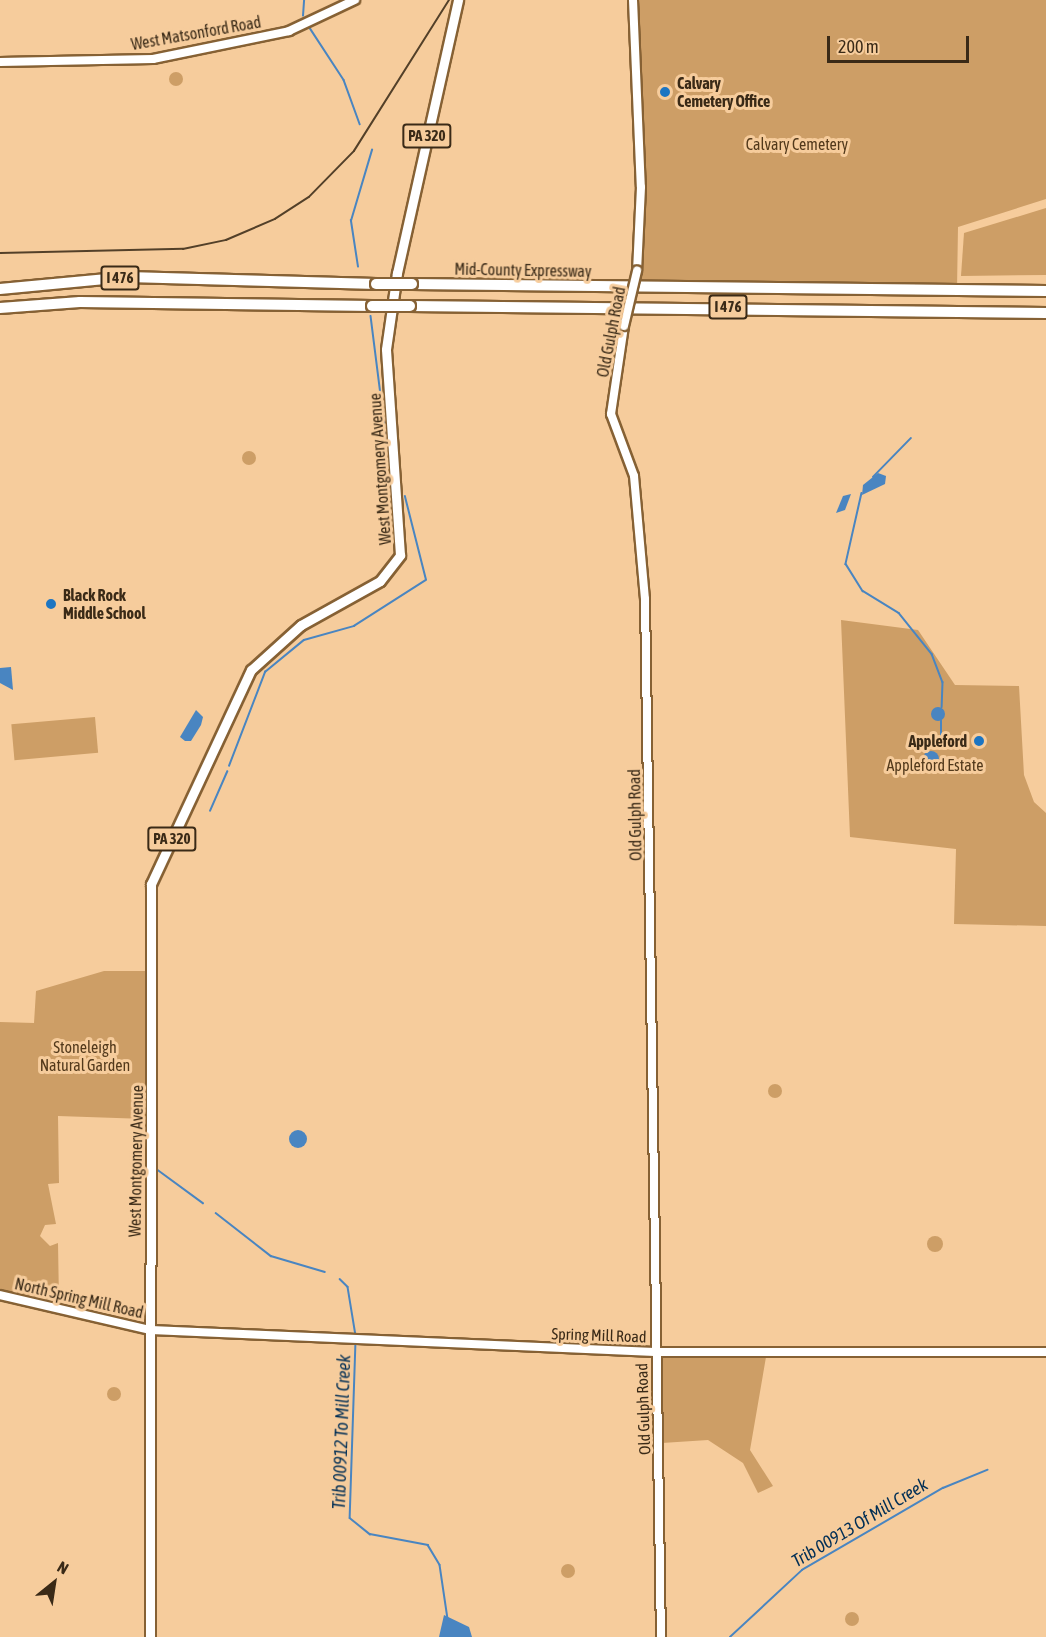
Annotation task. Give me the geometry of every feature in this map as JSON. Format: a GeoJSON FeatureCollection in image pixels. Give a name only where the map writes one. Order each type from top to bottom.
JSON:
{"type":"FeatureCollection","features":[{"type":"Feature","properties":{"kind":"highway","name":"Mid-County Expressway"},"geometry":{"type":"LineString","coordinates":[[0,289],[128,277],[376,284],[1046,291]]}},
{"type":"Feature","properties":{"kind":"highway","name":"Mid-County Expressway"},"geometry":{"type":"LineString","coordinates":[[0,308],[80,302],[1046,312]]}},
{"type":"Feature","properties":{"kind":"main road","name":"West Matsonford Road"},"geometry":{"type":"LineString","coordinates":[[0,62],[153,59],[289,31],[355,0]]}},
{"type":"Feature","properties":{"kind":"main road","name":"West Montgomery Avenue"},"geometry":{"type":"LineString","coordinates":[[150,1637],[152,884],[251,670],[301,625],[380,581],[400,555],[386,349],[397,273],[458,0]]}},
{"type":"Feature","properties":{"kind":"main road","name":"North Spring Mill Road"},"geometry":{"type":"LineString","coordinates":[[0,1295],[151,1330]]}},
{"type":"Feature","properties":{"kind":"main road","name":"Spring Mill Road"},"geometry":{"type":"LineString","coordinates":[[151,1330],[655,1352],[1046,1352]]}},
{"type":"Feature","properties":{"kind":"street","name":"Old Gulph Road"},"geometry":{"type":"LineString","coordinates":[[633,0],[641,187],[637,271],[624,326],[611,414],[634,476],[645,599],[661,1637]]}},
{"type":"Feature","properties":{"kind":"green space","name":"Calvary Cemetery"},"geometry":{"type":"Polygon","coordinates":[[[633,0],[1046,0],[1046,199],[958,227],[957,289],[638,287],[633,0]]]}},
{"type":"Feature","properties":{"kind":"green space"},"geometry":{"type":"Polygon","coordinates":[[[176,72],[181,74],[183,79],[181,84],[176,86],[171,84],[169,79],[171,74],[176,72]]]}},
{"type":"Feature","properties":{"kind":"green space"},"geometry":{"type":"Polygon","coordinates":[[[1046,208],[1046,275],[961,276],[964,233],[1046,208]]]}},
{"type":"Feature","properties":{"kind":"green space"},"geometry":{"type":"Polygon","coordinates":[[[249,451],[254,453],[256,458],[254,463],[249,465],[244,463],[242,458],[244,453],[249,451]]]}},
{"type":"Feature","properties":{"kind":"green space","name":"Appleford Estate"},"geometry":{"type":"Polygon","coordinates":[[[841,620],[918,630],[955,685],[1019,686],[1024,775],[1034,802],[1046,813],[1046,926],[954,924],[956,849],[850,837],[841,620]]]}},
{"type":"Feature","properties":{"kind":"green space"},"geometry":{"type":"Polygon","coordinates":[[[95,717],[98,753],[14,760],[11,724],[95,717]]]}},
{"type":"Feature","properties":{"kind":"green space","name":"Stoneleigh Natural Garden"},"geometry":{"type":"Polygon","coordinates":[[[104,971],[145,971],[146,1119],[58,1116],[59,1183],[48,1184],[56,1224],[45,1225],[40,1236],[50,1246],[58,1243],[59,1301],[0,1291],[0,1022],[34,1023],[36,991],[104,971]]]}},
{"type":"Feature","properties":{"kind":"green space"},"geometry":{"type":"Polygon","coordinates":[[[775,1084],[780,1086],[782,1091],[780,1096],[775,1098],[770,1096],[768,1091],[770,1086],[775,1084]]]}},
{"type":"Feature","properties":{"kind":"green space"},"geometry":{"type":"Polygon","coordinates":[[[932,1236],[938,1236],[943,1244],[941,1250],[932,1252],[927,1247],[927,1241],[932,1236]]]}},
{"type":"Feature","properties":{"kind":"green space"},"geometry":{"type":"Polygon","coordinates":[[[662,1357],[766,1357],[750,1450],[773,1486],[758,1493],[743,1463],[708,1440],[662,1443],[662,1357]]]}},
{"type":"Feature","properties":{"kind":"green space"},"geometry":{"type":"Polygon","coordinates":[[[114,1387],[119,1389],[121,1394],[119,1399],[114,1401],[109,1399],[107,1394],[109,1389],[114,1387]]]}},
{"type":"Feature","properties":{"kind":"green space"},"geometry":{"type":"Polygon","coordinates":[[[568,1564],[573,1566],[575,1571],[573,1576],[568,1578],[563,1576],[561,1571],[563,1566],[568,1564]]]}},
{"type":"Feature","properties":{"kind":"green space"},"geometry":{"type":"Polygon","coordinates":[[[852,1612],[857,1614],[859,1619],[857,1624],[852,1626],[847,1624],[845,1619],[847,1614],[852,1612]]]}},
{"type":"Feature","properties":{"kind":"water"},"geometry":{"type":"Polygon","coordinates":[[[878,473],[886,476],[885,484],[862,495],[863,485],[878,473]]]}},
{"type":"Feature","properties":{"kind":"water"},"geometry":{"type":"Polygon","coordinates":[[[851,494],[845,510],[836,513],[843,496],[851,494]]]}},
{"type":"Feature","properties":{"kind":"water"},"geometry":{"type":"Polygon","coordinates":[[[11,667],[13,690],[0,683],[0,668],[11,667]]]}},
{"type":"Feature","properties":{"kind":"water"},"geometry":{"type":"Polygon","coordinates":[[[938,707],[943,709],[945,714],[943,719],[938,721],[933,719],[931,714],[933,709],[938,707]]]}},
{"type":"Feature","properties":{"kind":"water"},"geometry":{"type":"Polygon","coordinates":[[[196,710],[203,717],[201,725],[191,741],[185,741],[180,737],[196,710]]]}},
{"type":"Feature","properties":{"kind":"water"},"geometry":{"type":"Polygon","coordinates":[[[931,751],[939,759],[931,767],[923,759],[931,751]]]}},
{"type":"Feature","properties":{"kind":"water"},"geometry":{"type":"Polygon","coordinates":[[[294,1130],[302,1130],[307,1135],[305,1146],[294,1148],[289,1143],[289,1135],[294,1130]]]}},
{"type":"Feature","properties":{"kind":"water"},"geometry":{"type":"Polygon","coordinates":[[[444,1615],[469,1627],[472,1637],[439,1637],[444,1615]]]}},
{"type":"Feature","properties":{"kind":"waterway"},"geometry":{"type":"LineString","coordinates":[[303,16],[304,0]]}},
{"type":"Feature","properties":{"kind":"waterway"},"geometry":{"type":"LineString","coordinates":[[310,28],[344,80],[360,124]]}},
{"type":"Feature","properties":{"kind":"waterway"},"geometry":{"type":"LineString","coordinates":[[358,267],[351,221],[372,150]]}},
{"type":"Feature","properties":{"kind":"waterway"},"geometry":{"type":"LineString","coordinates":[[371,316],[389,459]]}},
{"type":"Feature","properties":{"kind":"waterway"},"geometry":{"type":"LineString","coordinates":[[873,477],[911,438]]}},
{"type":"Feature","properties":{"kind":"waterway"},"geometry":{"type":"LineString","coordinates":[[862,493],[846,564],[863,591],[899,613],[932,654],[943,682],[942,707]]}},
{"type":"Feature","properties":{"kind":"waterway"},"geometry":{"type":"LineString","coordinates":[[229,766],[265,672],[304,640],[354,626],[426,580],[405,497]]}},
{"type":"Feature","properties":{"kind":"waterway"},"geometry":{"type":"LineString","coordinates":[[941,721],[941,747]]}},
{"type":"Feature","properties":{"kind":"waterway"},"geometry":{"type":"LineString","coordinates":[[210,811],[227,772]]}},
{"type":"Feature","properties":{"kind":"waterway","name":"Trib 00912 To Mill Creek"},"geometry":{"type":"LineString","coordinates":[[158,1170],[203,1203]]}},
{"type":"Feature","properties":{"kind":"waterway","name":"Trib 00912 To Mill Creek"},"geometry":{"type":"LineString","coordinates":[[216,1213],[271,1256],[325,1272]]}},
{"type":"Feature","properties":{"kind":"waterway","name":"Trib 00912 To Mill Creek"},"geometry":{"type":"LineString","coordinates":[[340,1279],[348,1287],[356,1336]]}},
{"type":"Feature","properties":{"kind":"waterway","name":"Trib 00912 To Mill Creek"},"geometry":{"type":"LineString","coordinates":[[356,1341],[350,1518],[370,1534],[428,1545],[440,1565],[448,1619]]}},
{"type":"Feature","properties":{"kind":"waterway","name":"Trib 00913 Of Mill Creek"},"geometry":{"type":"LineString","coordinates":[[730,1637],[802,1570],[943,1488],[987,1470]]}},
{"type":"Feature","properties":{"kind":"tram line"},"geometry":{"type":"LineString","coordinates":[[0,253],[183,249],[226,240],[275,219],[309,197],[354,151],[449,0]]}},
{"type":"Feature","properties":{"kind":"place","name":"Calvary Cemetery Office"},"geometry":{"type":"Point","coordinates":[665,92]}},
{"type":"Feature","properties":{"kind":"place","name":"Black Rock Middle School"},"geometry":{"type":"Point","coordinates":[51,604]}},
{"type":"Feature","properties":{"kind":"place","name":"Appleford"},"geometry":{"type":"Point","coordinates":[979,741]}}]}
